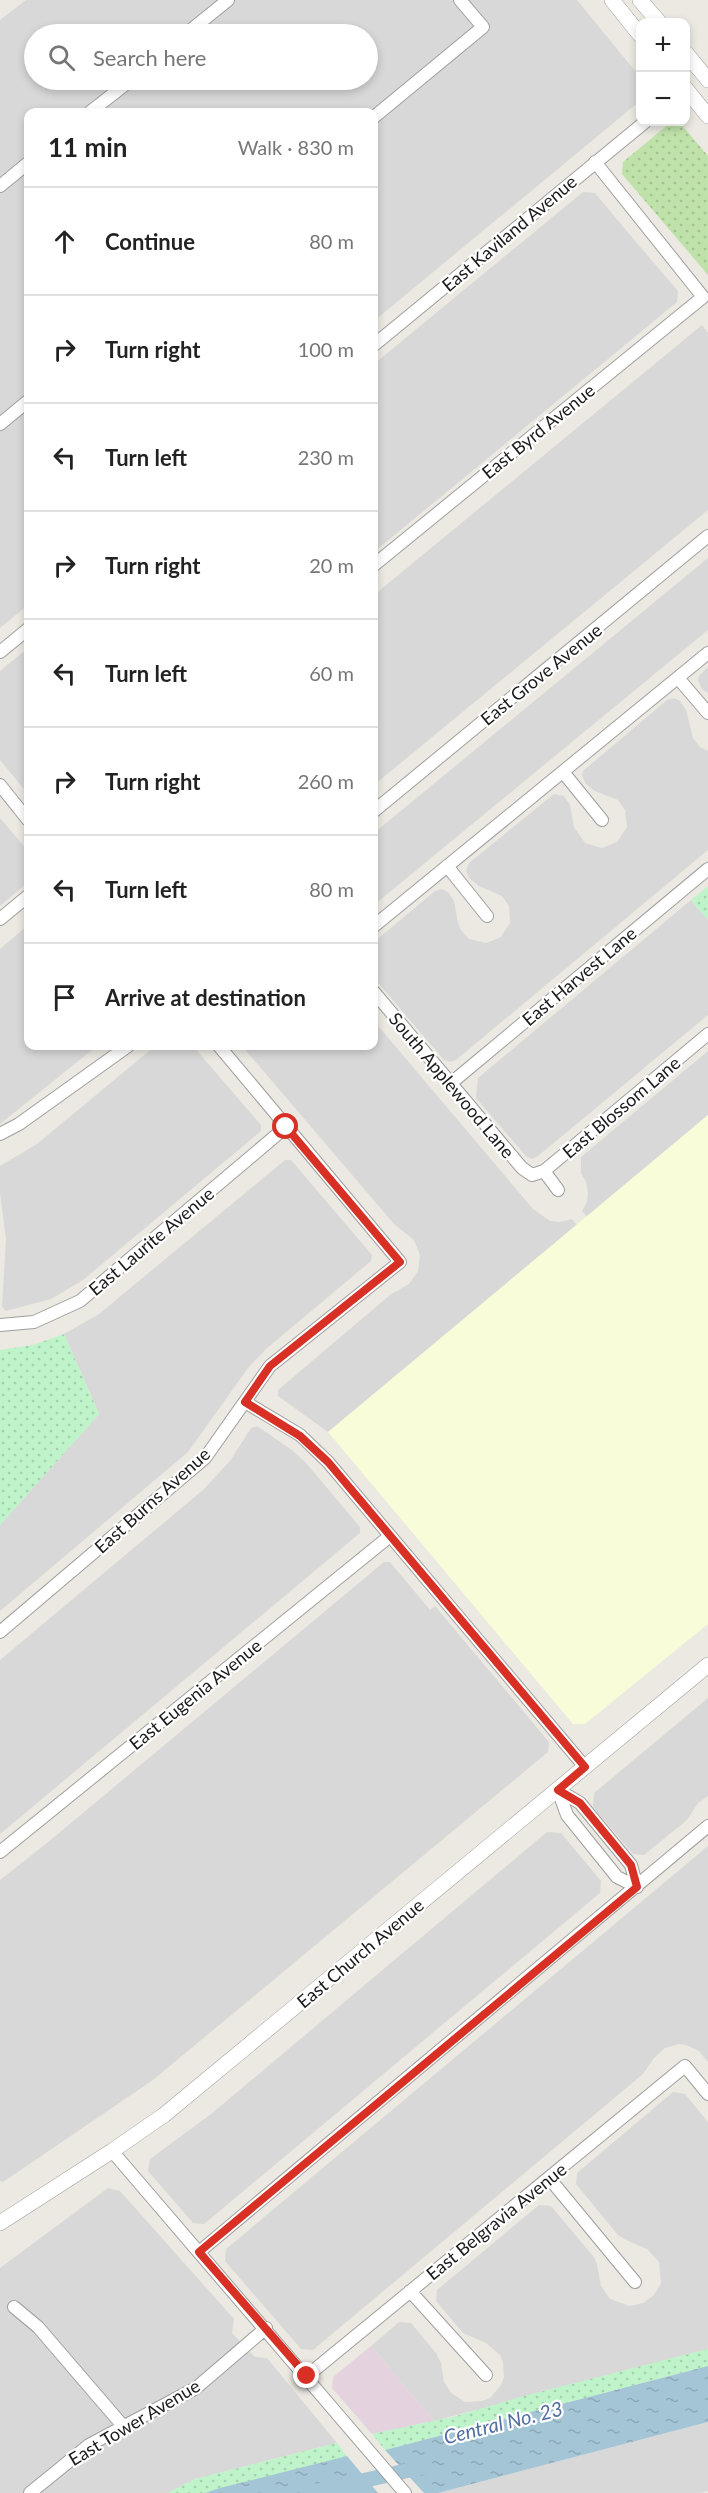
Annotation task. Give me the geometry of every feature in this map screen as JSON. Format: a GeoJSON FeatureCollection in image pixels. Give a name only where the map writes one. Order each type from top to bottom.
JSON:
{"type":"FeatureCollection","features":[{"type":"Feature","properties":{"kind":"street"},"geometry":{"type":"LineString","coordinates":[[198,24],[228,0]]}},
{"type":"Feature","properties":{"kind":"street"},"geometry":{"type":"LineString","coordinates":[[378,114],[483,27],[460,0]]}},
{"type":"Feature","properties":{"kind":"street"},"geometry":{"type":"LineString","coordinates":[[612,0],[636,30]]}},
{"type":"Feature","properties":{"kind":"street"},"geometry":{"type":"LineString","coordinates":[[640,0],[656,18]]}},
{"type":"Feature","properties":{"kind":"street"},"geometry":{"type":"LineString","coordinates":[[690,58],[708,80]]}},
{"type":"Feature","properties":{"kind":"street"},"geometry":{"type":"LineString","coordinates":[[95,108],[118,90]]}},
{"type":"Feature","properties":{"kind":"street"},"geometry":{"type":"LineString","coordinates":[[690,94],[708,116]]}},
{"type":"Feature","properties":{"kind":"street","name":"East Kaviland Avenue"},"geometry":{"type":"LineString","coordinates":[[378,342],[640,126]]}},
{"type":"Feature","properties":{"kind":"street","name":"East Byrd Avenue"},"geometry":{"type":"LineString","coordinates":[[378,563],[703,297],[595,162]]}},
{"type":"Feature","properties":{"kind":"street"},"geometry":{"type":"LineString","coordinates":[[0,186],[24,166]]}},
{"type":"Feature","properties":{"kind":"street"},"geometry":{"type":"LineString","coordinates":[[0,424],[24,404]]}},
{"type":"Feature","properties":{"kind":"street","name":"East Grove Avenue"},"geometry":{"type":"LineString","coordinates":[[378,808],[708,536]]}},
{"type":"Feature","properties":{"kind":"street"},"geometry":{"type":"LineString","coordinates":[[0,652],[24,631]]}},
{"type":"Feature","properties":{"kind":"street"},"geometry":{"type":"LineString","coordinates":[[378,923],[708,653]]}},
{"type":"Feature","properties":{"kind":"street"},"geometry":{"type":"LineString","coordinates":[[678,678],[708,713]]}},
{"type":"Feature","properties":{"kind":"street"},"geometry":{"type":"LineString","coordinates":[[563,772],[602,820]]}},
{"type":"Feature","properties":{"kind":"street"},"geometry":{"type":"LineString","coordinates":[[0,785],[24,815]]}},
{"type":"Feature","properties":{"kind":"street"},"geometry":{"type":"LineString","coordinates":[[447,866],[487,916]]}},
{"type":"Feature","properties":{"kind":"street","name":"East Harvest Lane"},"geometry":{"type":"LineString","coordinates":[[450,1084],[708,869]]}},
{"type":"Feature","properties":{"kind":"street"},"geometry":{"type":"LineString","coordinates":[[0,919],[24,899]]}},
{"type":"Feature","properties":{"kind":"street","name":"South Applewood Lane"},"geometry":{"type":"LineString","coordinates":[[378,997],[522,1168],[538,1173],[558,1190]]}},
{"type":"Feature","properties":{"kind":"street","name":"East Blossom Lane"},"geometry":{"type":"LineString","coordinates":[[538,1173],[708,1034]]}},
{"type":"Feature","properties":{"kind":"street"},"geometry":{"type":"LineString","coordinates":[[0,1134],[19,1124],[122,1050]]}},
{"type":"Feature","properties":{"kind":"street"},"geometry":{"type":"LineString","coordinates":[[222,1050],[286,1127]]}},
{"type":"Feature","properties":{"kind":"street","name":"East Burns Avenue"},"geometry":{"type":"LineString","coordinates":[[0,1632],[205,1458],[270,1366],[400,1262],[286,1127]]}},
{"type":"Feature","properties":{"kind":"street","name":"East Laurite Avenue"},"geometry":{"type":"LineString","coordinates":[[0,1325],[34,1322],[80,1301],[286,1127]]}},
{"type":"Feature","properties":{"kind":"street"},"geometry":{"type":"LineString","coordinates":[[245,1402],[300,1436],[328,1462],[585,1767]]}},
{"type":"Feature","properties":{"kind":"street","name":"East Eugenia Avenue"},"geometry":{"type":"LineString","coordinates":[[0,1852],[390,1536]]}},
{"type":"Feature","properties":{"kind":"street","name":"East Church Avenue"},"geometry":{"type":"LineString","coordinates":[[0,2223],[164,2115],[708,1665]]}},
{"type":"Feature","properties":{"kind":"street"},"geometry":{"type":"LineString","coordinates":[[558,1790],[580,1803],[631,1865],[637,1887]]}},
{"type":"Feature","properties":{"kind":"street"},"geometry":{"type":"LineString","coordinates":[[558,1790],[567,1815],[617,1877],[637,1887]]}},
{"type":"Feature","properties":{"kind":"street"},"geometry":{"type":"LineString","coordinates":[[199,2252],[708,1826]]}},
{"type":"Feature","properties":{"kind":"street","name":"East Belgravia Avenue"},"geometry":{"type":"LineString","coordinates":[[307,2376],[685,2066],[708,2094]]}},
{"type":"Feature","properties":{"kind":"street"},"geometry":{"type":"LineString","coordinates":[[112,2151],[266,2328],[404,2492]]}},
{"type":"Feature","properties":{"kind":"street"},"geometry":{"type":"LineString","coordinates":[[549,2178],[635,2282]]}},
{"type":"Feature","properties":{"kind":"street"},"geometry":{"type":"LineString","coordinates":[[410,2291],[486,2375]]}},
{"type":"Feature","properties":{"kind":"street"},"geometry":{"type":"LineString","coordinates":[[14,2307],[38,2327],[123,2426]]}},
{"type":"Feature","properties":{"kind":"street","name":"East Tower Avenue"},"geometry":{"type":"LineString","coordinates":[[30,2493],[88,2445],[176,2401],[196,2388],[266,2328]]}},
{"type":"Feature","properties":{"kind":"shaded area"},"geometry":{"type":"Polygon","coordinates":[[[26,0],[577,0],[636,72],[636,104],[378,318],[378,108],[24,108],[24,608],[0,628],[0,20],[26,0]]]}},
{"type":"Feature","properties":{"kind":"shaded area"},"geometry":{"type":"Polygon","coordinates":[[[583,192],[595,193],[678,291],[677,302],[378,549],[378,361],[583,192]]]}},
{"type":"Feature","properties":{"kind":"shaded area"},"geometry":{"type":"Polygon","coordinates":[[[702,325],[708,333],[708,510],[378,782],[378,592],[702,325]]]}},
{"type":"Feature","properties":{"kind":"shaded area"},"geometry":{"type":"Polygon","coordinates":[[[708,558],[708,630],[378,902],[378,830],[708,558]]]}},
{"type":"Feature","properties":{"kind":"shaded area"},"geometry":{"type":"Polygon","coordinates":[[[24,651],[24,789],[0,760],[0,671],[24,651]]]}},
{"type":"Feature","properties":{"kind":"shaded area"},"geometry":{"type":"Polygon","coordinates":[[[708,667],[708,693],[702,689],[698,680],[708,667]]]}},
{"type":"Feature","properties":{"kind":"shaded area"},"geometry":{"type":"Polygon","coordinates":[[[674,698],[680,701],[686,710],[693,738],[700,747],[708,751],[708,850],[456,1060],[450,1062],[444,1060],[378,983],[378,939],[435,891],[442,889],[448,892],[454,901],[458,923],[469,939],[486,943],[501,937],[510,923],[509,906],[502,896],[479,886],[470,879],[466,871],[469,863],[554,794],[564,796],[570,805],[574,827],[585,843],[602,848],[617,842],[627,827],[625,810],[618,800],[595,791],[586,784],[582,776],[583,771],[667,700],[674,698]]]}},
{"type":"Feature","properties":{"kind":"shaded area"},"geometry":{"type":"Polygon","coordinates":[[[0,818],[24,846],[24,885],[0,906],[0,818]]]}},
{"type":"Feature","properties":{"kind":"shaded area"},"geometry":{"type":"Polygon","coordinates":[[[708,886],[708,920],[691,900],[708,886]]]}},
{"type":"Feature","properties":{"kind":"shaded area"},"geometry":{"type":"Polygon","coordinates":[[[691,900],[708,920],[708,1015],[538,1156],[532,1159],[526,1156],[476,1098],[478,1078],[691,900]]]}},
{"type":"Feature","properties":{"kind":"shaded area"},"geometry":{"type":"Polygon","coordinates":[[[24,928],[24,1050],[92,1050],[0,1124],[0,949],[24,928]]]}},
{"type":"Feature","properties":{"kind":"shaded area"},"geometry":{"type":"Polygon","coordinates":[[[378,1026],[533,1209],[550,1221],[561,1222],[572,1219],[577,1225],[328,1432],[278,1396],[278,1390],[390,1295],[409,1284],[418,1271],[420,1255],[414,1240],[394,1224],[245,1050],[378,1050],[378,1026]]]}},
{"type":"Feature","properties":{"kind":"shaded area"},"geometry":{"type":"Polygon","coordinates":[[[150,1050],[196,1050],[261,1125],[261,1131],[83,1280],[51,1299],[6,1311],[2,1307],[6,1239],[0,1193],[0,1166],[37,1144],[150,1050]]]}},
{"type":"Feature","properties":{"kind":"shaded area"},"geometry":{"type":"Polygon","coordinates":[[[708,1051],[708,1115],[587,1217],[582,1211],[587,1202],[588,1192],[581,1173],[581,1157],[708,1051]]]}},
{"type":"Feature","properties":{"kind":"shaded area"},"geometry":{"type":"Polygon","coordinates":[[[708,1115],[708,1624],[585,1724],[573,1724],[328,1432],[708,1115]]]}},
{"type":"Feature","properties":{"kind":"shaded area"},"geometry":{"type":"Polygon","coordinates":[[[285,1160],[291,1160],[372,1255],[371,1261],[266,1349],[248,1368],[188,1452],[0,1611],[0,1525],[99,1414],[64,1334],[99,1314],[285,1160]]]}},
{"type":"Feature","properties":{"kind":"shaded area"},"geometry":{"type":"Polygon","coordinates":[[[64,1334],[99,1414],[0,1525],[0,1350],[33,1345],[64,1334]]]}},
{"type":"Feature","properties":{"kind":"shaded area"},"geometry":{"type":"Polygon","coordinates":[[[257,1426],[292,1450],[306,1463],[360,1527],[360,1533],[0,1834],[0,1660],[203,1490],[230,1461],[251,1428],[257,1426]]]}},
{"type":"Feature","properties":{"kind":"shaded area"},"geometry":{"type":"Polygon","coordinates":[[[384,1562],[390,1562],[430,1610],[435,1606],[549,1742],[548,1752],[153,2080],[3,2182],[0,2181],[0,1880],[384,1562]]]}},
{"type":"Feature","properties":{"kind":"shaded area"},"geometry":{"type":"Polygon","coordinates":[[[708,1698],[708,1796],[698,1803],[687,1820],[644,1855],[633,1854],[593,1807],[594,1793],[708,1698]]]}},
{"type":"Feature","properties":{"kind":"shaded area"},"geometry":{"type":"Polygon","coordinates":[[[547,1832],[561,1833],[601,1881],[600,1893],[204,2224],[193,2223],[148,2171],[150,2159],[211,2114],[547,1832]]]}},
{"type":"Feature","properties":{"kind":"shaded area"},"geometry":{"type":"Polygon","coordinates":[[[708,1846],[708,2062],[699,2051],[686,2045],[679,2044],[665,2048],[654,2058],[643,2074],[313,2350],[301,2349],[225,2261],[226,2249],[708,1846]]]}},
{"type":"Feature","properties":{"kind":"shaded area"},"geometry":{"type":"Polygon","coordinates":[[[673,2092],[685,2094],[708,2122],[708,2349],[434,2421],[371,2346],[399,2322],[411,2323],[436,2353],[441,2363],[444,2382],[451,2393],[465,2402],[490,2398],[501,2385],[504,2377],[500,2355],[486,2343],[463,2333],[436,2301],[437,2290],[539,2205],[551,2206],[593,2256],[597,2264],[601,2286],[610,2299],[630,2306],[643,2303],[654,2295],[661,2283],[659,2262],[647,2249],[618,2235],[576,2184],[577,2173],[673,2092]]]}},
{"type":"Feature","properties":{"kind":"shaded area"},"geometry":{"type":"Polygon","coordinates":[[[108,2188],[120,2191],[234,2319],[232,2333],[255,2357],[267,2358],[337,2443],[195,2479],[168,2493],[0,2493],[0,2268],[108,2188]]]}},
{"type":"Feature","properties":{"kind":"shaded area"},"geometry":{"type":"Polygon","coordinates":[[[371,2346],[434,2421],[372,2434],[332,2388],[333,2377],[371,2346]]]}},
{"type":"Feature","properties":{"kind":"shaded area"},"geometry":{"type":"Polygon","coordinates":[[[708,2349],[708,2366],[385,2450],[372,2434],[456,2416],[524,2396],[708,2349]]]}},
{"type":"Feature","properties":{"kind":"shaded area"},"geometry":{"type":"Polygon","coordinates":[[[708,2422],[708,2491],[700,2493],[438,2493],[708,2422]]]}},
{"type":"Feature","properties":{"kind":"shaded area"},"geometry":{"type":"Polygon","coordinates":[[[337,2443],[347,2456],[205,2493],[168,2493],[195,2479],[337,2443]]]}},
{"type":"Feature","properties":{"kind":"green space"},"geometry":{"type":"Polygon","coordinates":[[[666,126],[683,126],[708,156],[708,275],[622,174],[623,162],[666,126]]]}},
{"type":"Feature","properties":{"kind":"water"},"geometry":{"type":"Polygon","coordinates":[[[708,2366],[708,2422],[438,2493],[424,2493],[385,2450],[708,2366]]]}},
{"type":"Feature","properties":{"kind":"water"},"geometry":{"type":"Polygon","coordinates":[[[347,2456],[378,2493],[205,2493],[220,2488],[347,2456]]]}},
{"type":"Feature","properties":{"kind":"waterway","name":"Central No. 23"},"geometry":{"type":"LineString","coordinates":[[309,2493],[423,2467]]}},
{"type":"Feature","properties":{"kind":"route"},"geometry":{"type":"LineString","coordinates":[[286,1127],[400,1262],[270,1366],[245,1402],[300,1436],[328,1462],[585,1767],[558,1790],[580,1803],[631,1865],[637,1887],[199,2252],[307,2376]]}}]}
